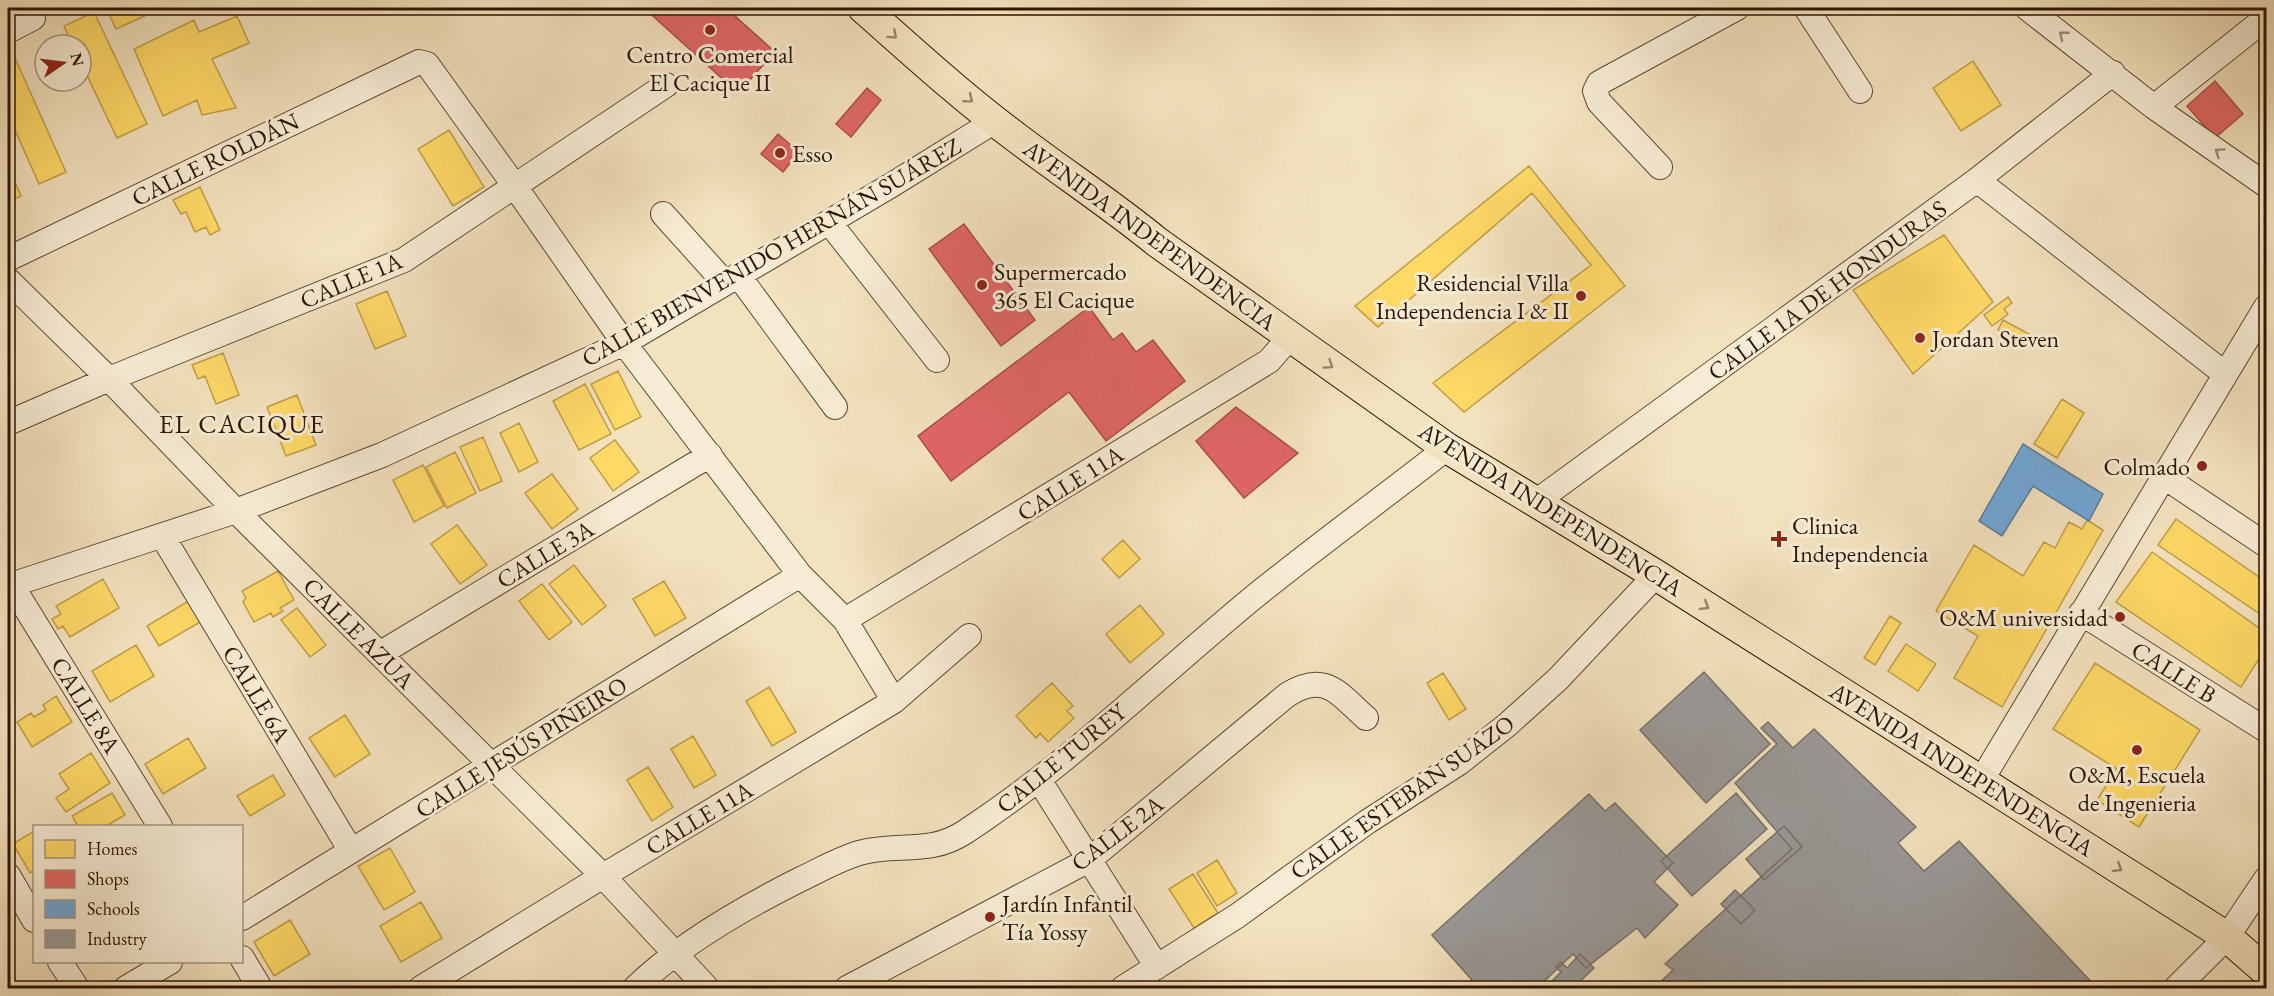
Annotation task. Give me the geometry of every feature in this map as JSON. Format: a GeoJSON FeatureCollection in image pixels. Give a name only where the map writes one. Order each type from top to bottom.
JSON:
{"type":"FeatureCollection","features":[{"type":"Feature","properties":{"kind":"main road","name":"AVENIDA INDEPENDENCIA"},"geometry":{"type":"LineString","coordinates":[[863,8],[995,121],[1157,242],[1447,448],[1656,575],[2228,937],[2266,971]]}},
{"type":"Feature","properties":{"kind":"street"},"geometry":{"type":"LineString","coordinates":[[1660,167],[1599,102],[1595,91],[1599,83],[1737,8]]}},
{"type":"Feature","properties":{"kind":"street"},"geometry":{"type":"LineString","coordinates":[[1806,8],[1860,91]]}},
{"type":"Feature","properties":{"kind":"street"},"geometry":{"type":"LineString","coordinates":[[2027,8],[2154,107],[2266,185]]}},
{"type":"Feature","properties":{"kind":"street"},"geometry":{"type":"LineString","coordinates":[[8,31],[33,18]]}},
{"type":"Feature","properties":{"kind":"street"},"geometry":{"type":"LineString","coordinates":[[2154,107],[2266,18]]}},
{"type":"Feature","properties":{"kind":"street","name":"CALLE ROLDÁN"},"geometry":{"type":"LineString","coordinates":[[8,260],[419,62],[427,64],[514,185]]}},
{"type":"Feature","properties":{"kind":"street","name":"CALLE 1A DE HONDURAS"},"geometry":{"type":"LineString","coordinates":[[1537,501],[1977,180],[2113,73]]}},
{"type":"Feature","properties":{"kind":"street","name":"CALLE 1A"},"geometry":{"type":"LineString","coordinates":[[8,423],[109,378],[404,260],[666,86]]}},
{"type":"Feature","properties":{"kind":"street","name":"CALLE BIENVENIDO HERNÁN SUÁREZ"},"geometry":{"type":"LineString","coordinates":[[9,585],[163,537],[381,455],[624,343],[995,121]]}},
{"type":"Feature","properties":{"kind":"street"},"geometry":{"type":"LineString","coordinates":[[1977,180],[2225,374]]}},
{"type":"Feature","properties":{"kind":"street"},"geometry":{"type":"LineString","coordinates":[[514,185],[624,343],[800,575],[845,620],[894,700]]}},
{"type":"Feature","properties":{"kind":"street"},"geometry":{"type":"LineString","coordinates":[[663,214],[732,279],[835,407]]}},
{"type":"Feature","properties":{"kind":"street"},"geometry":{"type":"LineString","coordinates":[[829,222],[937,360]]}},
{"type":"Feature","properties":{"kind":"street","name":"CALLE AZUA"},"geometry":{"type":"LineString","coordinates":[[8,280],[109,378],[237,511],[603,876],[707,988]]}},
{"type":"Feature","properties":{"kind":"street"},"geometry":{"type":"LineString","coordinates":[[1981,781],[2266,307]]}},
{"type":"Feature","properties":{"kind":"street","name":"CALLE 11A"},"geometry":{"type":"LineString","coordinates":[[845,620],[1269,361],[1290,338]]}},
{"type":"Feature","properties":{"kind":"street","name":"CALLE TUREY"},"geometry":{"type":"LineString","coordinates":[[635,988],[653,971],[735,915],[835,862],[859,853],[880,849],[917,849],[938,845],[962,834],[1039,780],[1254,597],[1447,448]]}},
{"type":"Feature","properties":{"kind":"street","name":"CALLE 3A"},"geometry":{"type":"LineString","coordinates":[[381,653],[710,455]]}},
{"type":"Feature","properties":{"kind":"street"},"geometry":{"type":"LineString","coordinates":[[2163,476],[2266,545]]}},
{"type":"Feature","properties":{"kind":"street","name":"CALLE 6A"},"geometry":{"type":"LineString","coordinates":[[163,537],[351,851]]}},
{"type":"Feature","properties":{"kind":"street","name":"CALLE JESÚS PIÑEIRO"},"geometry":{"type":"LineString","coordinates":[[243,917],[800,575]]}},
{"type":"Feature","properties":{"kind":"street","name":"CALLE ESTEBAN SUAZO"},"geometry":{"type":"LineString","coordinates":[[1122,988],[1237,916],[1367,822],[1459,763],[1558,679],[1656,575]]}},
{"type":"Feature","properties":{"kind":"street","name":"CALLE 8A"},"geometry":{"type":"LineString","coordinates":[[9,585],[159,825]]}},
{"type":"Feature","properties":{"kind":"street","name":"CALLE B"},"geometry":{"type":"LineString","coordinates":[[2081,613],[2266,730]]}},
{"type":"Feature","properties":{"kind":"street","name":"CALLE 11A"},"geometry":{"type":"LineString","coordinates":[[421,988],[894,700],[969,636]]}},
{"type":"Feature","properties":{"kind":"street","name":"CALLE 2A"},"geometry":{"type":"LineString","coordinates":[[847,988],[1089,860],[1287,695],[1299,688],[1311,684],[1332,687],[1366,718]]}},
{"type":"Feature","properties":{"kind":"street"},"geometry":{"type":"LineString","coordinates":[[1039,780],[1157,967]]}},
{"type":"Feature","properties":{"kind":"street"},"geometry":{"type":"LineString","coordinates":[[8,879],[33,918]]}},
{"type":"Feature","properties":{"kind":"street"},"geometry":{"type":"LineString","coordinates":[[2176,988],[2228,937],[2266,879]]}},
{"type":"Feature","properties":{"kind":"street"},"geometry":{"type":"LineString","coordinates":[[243,960],[260,988]]}},
{"type":"Feature","properties":{"kind":"street"},"geometry":{"type":"LineString","coordinates":[[61,963],[77,988]]}},
{"type":"Feature","properties":{"kind":"street"},"geometry":{"type":"LineString","coordinates":[[126,988],[168,963]]}},
{"type":"Feature","properties":{"kind":"building: Homes"},"geometry":{"type":"Polygon","coordinates":[[[162,8],[116,29],[107,10],[162,8]]]}},
{"type":"Feature","properties":{"kind":"building: Homes"},"geometry":{"type":"Polygon","coordinates":[[[94,12],[147,124],[117,138],[93,88],[93,33],[67,33],[64,26],[94,12]]]}},
{"type":"Feature","properties":{"kind":"building: Homes"},"geometry":{"type":"Polygon","coordinates":[[[237,16],[249,43],[212,59],[236,108],[202,115],[197,100],[163,116],[134,49],[194,20],[199,32],[237,16]]]}},
{"type":"Feature","properties":{"kind":"building: Homes"},"geometry":{"type":"Polygon","coordinates":[[[15,58],[66,172],[39,184],[8,114],[8,61],[15,58]]]}},
{"type":"Feature","properties":{"kind":"building: Homes"},"geometry":{"type":"Polygon","coordinates":[[[1973,61],[2001,105],[1961,131],[1933,88],[1973,61]]]}},
{"type":"Feature","properties":{"kind":"building: Homes"},"geometry":{"type":"Polygon","coordinates":[[[449,130],[484,187],[453,206],[418,149],[449,130]]]}},
{"type":"Feature","properties":{"kind":"building: Homes"},"geometry":{"type":"Polygon","coordinates":[[[8,166],[21,196],[8,202],[8,166]]]}},
{"type":"Feature","properties":{"kind":"building: Homes","name":"Residencial Villa Independencia I & II"},"geometry":{"type":"Polygon","coordinates":[[[1529,166],[1625,286],[1464,412],[1433,383],[1591,265],[1532,193],[1378,327],[1355,306],[1529,166]]]}},
{"type":"Feature","properties":{"kind":"building: Homes"},"geometry":{"type":"Polygon","coordinates":[[[200,187],[220,230],[210,235],[206,227],[195,232],[186,212],[181,214],[173,200],[200,187]]]}},
{"type":"Feature","properties":{"kind":"building: Homes","name":"Jordan Steven"},"geometry":{"type":"Polygon","coordinates":[[[1944,235],[1993,302],[1913,374],[1853,290],[1944,235]]]}},
{"type":"Feature","properties":{"kind":"building: Homes"},"geometry":{"type":"Polygon","coordinates":[[[387,291],[406,336],[375,349],[356,304],[387,291]]]}},
{"type":"Feature","properties":{"kind":"building: Homes"},"geometry":{"type":"Polygon","coordinates":[[[2008,297],[2012,303],[2004,309],[2008,314],[1992,326],[1984,315],[2008,297]]]}},
{"type":"Feature","properties":{"kind":"building: Homes"},"geometry":{"type":"Polygon","coordinates":[[[2003,320],[2036,338],[2031,348],[1998,330],[2003,320]]]}},
{"type":"Feature","properties":{"kind":"building: Homes"},"geometry":{"type":"Polygon","coordinates":[[[223,353],[239,395],[216,404],[205,376],[198,379],[192,365],[223,353]]]}},
{"type":"Feature","properties":{"kind":"building: Homes"},"geometry":{"type":"Polygon","coordinates":[[[618,371],[641,417],[615,430],[591,384],[618,371]]]}},
{"type":"Feature","properties":{"kind":"building: Homes"},"geometry":{"type":"Polygon","coordinates":[[[585,384],[611,434],[579,450],[553,401],[585,384]]]}},
{"type":"Feature","properties":{"kind":"building: Homes"},"geometry":{"type":"Polygon","coordinates":[[[297,395],[316,445],[286,456],[267,407],[297,395]]]}},
{"type":"Feature","properties":{"kind":"building: Homes"},"geometry":{"type":"Polygon","coordinates":[[[2062,399],[2084,413],[2057,458],[2034,444],[2062,399]]]}},
{"type":"Feature","properties":{"kind":"building: Homes"},"geometry":{"type":"Polygon","coordinates":[[[519,423],[538,462],[519,472],[500,433],[519,423]]]}},
{"type":"Feature","properties":{"kind":"building: Homes"},"geometry":{"type":"Polygon","coordinates":[[[483,437],[502,481],[480,491],[460,447],[483,437]]]}},
{"type":"Feature","properties":{"kind":"building: Homes"},"geometry":{"type":"Polygon","coordinates":[[[615,440],[639,472],[613,491],[590,458],[615,440]]]}},
{"type":"Feature","properties":{"kind":"building: Homes"},"geometry":{"type":"Polygon","coordinates":[[[455,452],[476,493],[447,508],[426,467],[455,452]]]}},
{"type":"Feature","properties":{"kind":"building: Homes"},"geometry":{"type":"Polygon","coordinates":[[[423,465],[444,506],[414,522],[393,480],[423,465]]]}},
{"type":"Feature","properties":{"kind":"building: Homes"},"geometry":{"type":"Polygon","coordinates":[[[552,474],[578,509],[552,529],[525,493],[552,474]]]}},
{"type":"Feature","properties":{"kind":"building: Homes"},"geometry":{"type":"Polygon","coordinates":[[[2176,519],[2266,582],[2266,618],[2158,545],[2176,519]]]}},
{"type":"Feature","properties":{"kind":"building: Homes"},"geometry":{"type":"Polygon","coordinates":[[[2087,520],[2103,530],[2002,707],[1954,678],[1978,636],[1936,611],[1974,545],[2023,576],[2044,542],[2055,548],[2069,522],[2082,529],[2087,520]]]}},
{"type":"Feature","properties":{"kind":"building: Homes"},"geometry":{"type":"Polygon","coordinates":[[[457,525],[487,565],[460,584],[431,544],[457,525]]]}},
{"type":"Feature","properties":{"kind":"building: Homes"},"geometry":{"type":"Polygon","coordinates":[[[1123,540],[1140,559],[1119,578],[1102,559],[1123,540]]]}},
{"type":"Feature","properties":{"kind":"building: Homes"},"geometry":{"type":"Polygon","coordinates":[[[2152,552],[2266,633],[2266,648],[2241,687],[2116,602],[2152,552]]]}},
{"type":"Feature","properties":{"kind":"building: Homes"},"geometry":{"type":"Polygon","coordinates":[[[574,565],[606,606],[582,625],[549,584],[574,565]]]}},
{"type":"Feature","properties":{"kind":"building: Homes"},"geometry":{"type":"Polygon","coordinates":[[[278,571],[294,600],[280,608],[283,611],[273,617],[271,613],[254,622],[243,602],[246,598],[242,591],[278,571]]]}},
{"type":"Feature","properties":{"kind":"building: Homes"},"geometry":{"type":"Polygon","coordinates":[[[103,579],[119,608],[70,637],[63,626],[58,629],[52,619],[61,614],[56,606],[103,579]]]}},
{"type":"Feature","properties":{"kind":"building: Homes"},"geometry":{"type":"Polygon","coordinates":[[[664,581],[686,618],[655,636],[633,599],[664,581]]]}},
{"type":"Feature","properties":{"kind":"building: Homes"},"geometry":{"type":"Polygon","coordinates":[[[542,584],[572,622],[549,640],[519,601],[542,584]]]}},
{"type":"Feature","properties":{"kind":"building: Homes"},"geometry":{"type":"Polygon","coordinates":[[[190,600],[202,621],[159,646],[147,626],[190,600]]]}},
{"type":"Feature","properties":{"kind":"building: Homes"},"geometry":{"type":"Polygon","coordinates":[[[1140,605],[1164,634],[1130,663],[1106,634],[1140,605]]]}},
{"type":"Feature","properties":{"kind":"building: Homes"},"geometry":{"type":"Polygon","coordinates":[[[297,608],[326,645],[310,657],[281,620],[297,608]]]}},
{"type":"Feature","properties":{"kind":"building: Homes"},"geometry":{"type":"Polygon","coordinates":[[[1890,616],[1901,623],[1875,665],[1864,658],[1890,616]]]}},
{"type":"Feature","properties":{"kind":"building: Homes"},"geometry":{"type":"Polygon","coordinates":[[[1906,644],[1936,664],[1918,691],[1888,671],[1906,644]]]}},
{"type":"Feature","properties":{"kind":"building: Homes"},"geometry":{"type":"Polygon","coordinates":[[[136,645],[154,676],[110,702],[92,671],[136,645]]]}},
{"type":"Feature","properties":{"kind":"building: Homes","name":"O&M, Escuela de Ingenieria"},"geometry":{"type":"Polygon","coordinates":[[[2095,663],[2200,730],[2139,827],[2097,800],[2117,769],[2053,729],[2095,663]]]}},
{"type":"Feature","properties":{"kind":"building: Homes"},"geometry":{"type":"Polygon","coordinates":[[[1443,673],[1466,709],[1449,720],[1427,683],[1443,673]]]}},
{"type":"Feature","properties":{"kind":"building: Homes"},"geometry":{"type":"Polygon","coordinates":[[[1052,683],[1073,706],[1067,711],[1074,718],[1048,742],[1040,733],[1036,738],[1016,716],[1052,683]]]}},
{"type":"Feature","properties":{"kind":"building: Homes"},"geometry":{"type":"Polygon","coordinates":[[[769,687],[796,732],[772,746],[746,701],[769,687]]]}},
{"type":"Feature","properties":{"kind":"building: Homes"},"geometry":{"type":"Polygon","coordinates":[[[56,696],[72,722],[32,747],[17,722],[31,713],[34,717],[46,710],[43,705],[56,696]]]}},
{"type":"Feature","properties":{"kind":"building: Homes"},"geometry":{"type":"Polygon","coordinates":[[[345,715],[370,754],[335,777],[309,738],[345,715]]]}},
{"type":"Feature","properties":{"kind":"building: Homes"},"geometry":{"type":"Polygon","coordinates":[[[693,736],[716,775],[694,788],[671,749],[693,736]]]}},
{"type":"Feature","properties":{"kind":"building: Homes"},"geometry":{"type":"Polygon","coordinates":[[[188,738],[206,768],[163,794],[145,764],[188,738]]]}},
{"type":"Feature","properties":{"kind":"building: Homes"},"geometry":{"type":"Polygon","coordinates":[[[91,753],[110,783],[66,812],[56,798],[69,789],[59,774],[91,753]]]}},
{"type":"Feature","properties":{"kind":"building: Homes"},"geometry":{"type":"Polygon","coordinates":[[[648,767],[673,807],[652,821],[627,780],[648,767]]]}},
{"type":"Feature","properties":{"kind":"building: Homes"},"geometry":{"type":"Polygon","coordinates":[[[273,775],[285,795],[250,816],[237,796],[273,775]]]}},
{"type":"Feature","properties":{"kind":"building: Homes"},"geometry":{"type":"Polygon","coordinates":[[[112,793],[125,815],[108,825],[77,825],[72,816],[112,793]]]}},
{"type":"Feature","properties":{"kind":"building: Homes"},"geometry":{"type":"Polygon","coordinates":[[[33,832],[33,871],[30,873],[13,844],[33,832]]]}},
{"type":"Feature","properties":{"kind":"building: Homes"},"geometry":{"type":"Polygon","coordinates":[[[390,848],[415,892],[384,910],[358,866],[390,848]]]}},
{"type":"Feature","properties":{"kind":"building: Homes"},"geometry":{"type":"Polygon","coordinates":[[[1217,860],[1237,893],[1217,906],[1197,873],[1217,860]]]}},
{"type":"Feature","properties":{"kind":"building: Homes"},"geometry":{"type":"Polygon","coordinates":[[[1193,874],[1218,913],[1194,928],[1169,889],[1193,874]]]}},
{"type":"Feature","properties":{"kind":"building: Homes"},"geometry":{"type":"Polygon","coordinates":[[[421,902],[442,938],[401,962],[380,926],[421,902]]]}},
{"type":"Feature","properties":{"kind":"building: Homes"},"geometry":{"type":"Polygon","coordinates":[[[290,920],[310,954],[274,976],[254,942],[290,920]]]}},
{"type":"Feature","properties":{"kind":"building: Shops","name":"Centro Comercial El Cacique II"},"geometry":{"type":"Polygon","coordinates":[[[644,8],[726,8],[775,52],[738,93],[644,8]]]}},
{"type":"Feature","properties":{"kind":"building: Shops"},"geometry":{"type":"Polygon","coordinates":[[[2215,81],[2243,114],[2215,138],[2187,106],[2215,81]]]}},
{"type":"Feature","properties":{"kind":"building: Shops","name":"Esso"},"geometry":{"type":"Polygon","coordinates":[[[867,88],[881,100],[851,137],[836,124],[867,88]]]}},
{"type":"Feature","properties":{"kind":"building: Shops","name":"Esso"},"geometry":{"type":"Polygon","coordinates":[[[778,134],[799,152],[783,172],[761,154],[778,134]]]}},
{"type":"Feature","properties":{"kind":"building: Shops","name":"Supermercado 365 El Cacique"},"geometry":{"type":"Polygon","coordinates":[[[964,224],[1035,320],[1001,346],[929,249],[964,224]]]}},
{"type":"Feature","properties":{"kind":"building: Shops"},"geometry":{"type":"Polygon","coordinates":[[[1089,307],[1113,340],[1122,333],[1136,352],[1153,340],[1185,381],[1106,441],[1069,392],[951,481],[918,436],[1089,307]]]}},
{"type":"Feature","properties":{"kind":"building: Shops"},"geometry":{"type":"Polygon","coordinates":[[[1236,407],[1298,453],[1244,498],[1196,441],[1236,407]]]}},
{"type":"Feature","properties":{"kind":"building: Schools"},"geometry":{"type":"Polygon","coordinates":[[[2023,444],[2103,494],[2089,521],[2033,486],[2002,536],[1979,521],[2023,444]]]}},
{"type":"Feature","properties":{"kind":"building: Industry"},"geometry":{"type":"Polygon","coordinates":[[[1704,672],[1770,744],[1706,803],[1640,730],[1704,672]]]}},
{"type":"Feature","properties":{"kind":"building: Industry"},"geometry":{"type":"Polygon","coordinates":[[[1768,722],[1793,748],[1814,729],[1916,827],[1898,843],[1924,871],[1959,841],[2097,988],[1654,988],[1673,970],[1665,964],[1792,849],[1735,783],[1777,744],[1761,728],[1768,722]]]}},
{"type":"Feature","properties":{"kind":"building: Industry"},"geometry":{"type":"Polygon","coordinates":[[[1736,793],[1767,829],[1692,896],[1661,861],[1736,793]]]}},
{"type":"Feature","properties":{"kind":"building: Industry"},"geometry":{"type":"Polygon","coordinates":[[[1589,794],[1605,811],[1615,803],[1673,863],[1654,882],[1678,905],[1645,938],[1637,928],[1586,968],[1573,954],[1537,988],[1479,988],[1432,935],[1589,794]]]}},
{"type":"Feature","properties":{"kind":"building: Industry"},"geometry":{"type":"Polygon","coordinates":[[[1784,826],[1802,847],[1764,880],[1746,859],[1784,826]]]}},
{"type":"Feature","properties":{"kind":"building: Industry"},"geometry":{"type":"Polygon","coordinates":[[[1735,890],[1755,910],[1741,924],[1721,904],[1735,890]]]}},
{"type":"Feature","properties":{"kind":"building: Industry"},"geometry":{"type":"Polygon","coordinates":[[[1580,954],[1594,968],[1573,988],[1559,988],[1552,981],[1561,972],[1556,967],[1561,962],[1567,968],[1580,954]]]}},
{"type":"Feature","properties":{"kind":"place","name":"Centro Comercial El Cacique II"},"geometry":{"type":"Point","coordinates":[710,30]}},
{"type":"Feature","properties":{"kind":"place","name":"Esso"},"geometry":{"type":"Point","coordinates":[780,153]}},
{"type":"Feature","properties":{"kind":"place","name":"Supermercado 365 El Cacique"},"geometry":{"type":"Point","coordinates":[982,285]}},
{"type":"Feature","properties":{"kind":"place","name":"Residencial Villa Independencia I & II"},"geometry":{"type":"Point","coordinates":[1581,296]}},
{"type":"Feature","properties":{"kind":"place","name":"Jordan Steven"},"geometry":{"type":"Point","coordinates":[1920,338]}},
{"type":"Feature","properties":{"kind":"place","name":"Colmado"},"geometry":{"type":"Point","coordinates":[2202,466]}},
{"type":"Feature","properties":{"kind":"place","name":"Clinica Independencia"},"geometry":{"type":"Point","coordinates":[1779,539]}},
{"type":"Feature","properties":{"kind":"place","name":"O&M universidad"},"geometry":{"type":"Point","coordinates":[2120,617]}},
{"type":"Feature","properties":{"kind":"place","name":"O&M, Escuela de Ingenieria"},"geometry":{"type":"Point","coordinates":[2137,750]}},
{"type":"Feature","properties":{"kind":"place","name":"Jardín Infantil Tía Yossy"},"geometry":{"type":"Point","coordinates":[990,917]}},
{"type":"Feature","properties":{"kind":"district","name":"EL CACIQUE"},"geometry":{"type":"Point","coordinates":[242,424]}}]}
